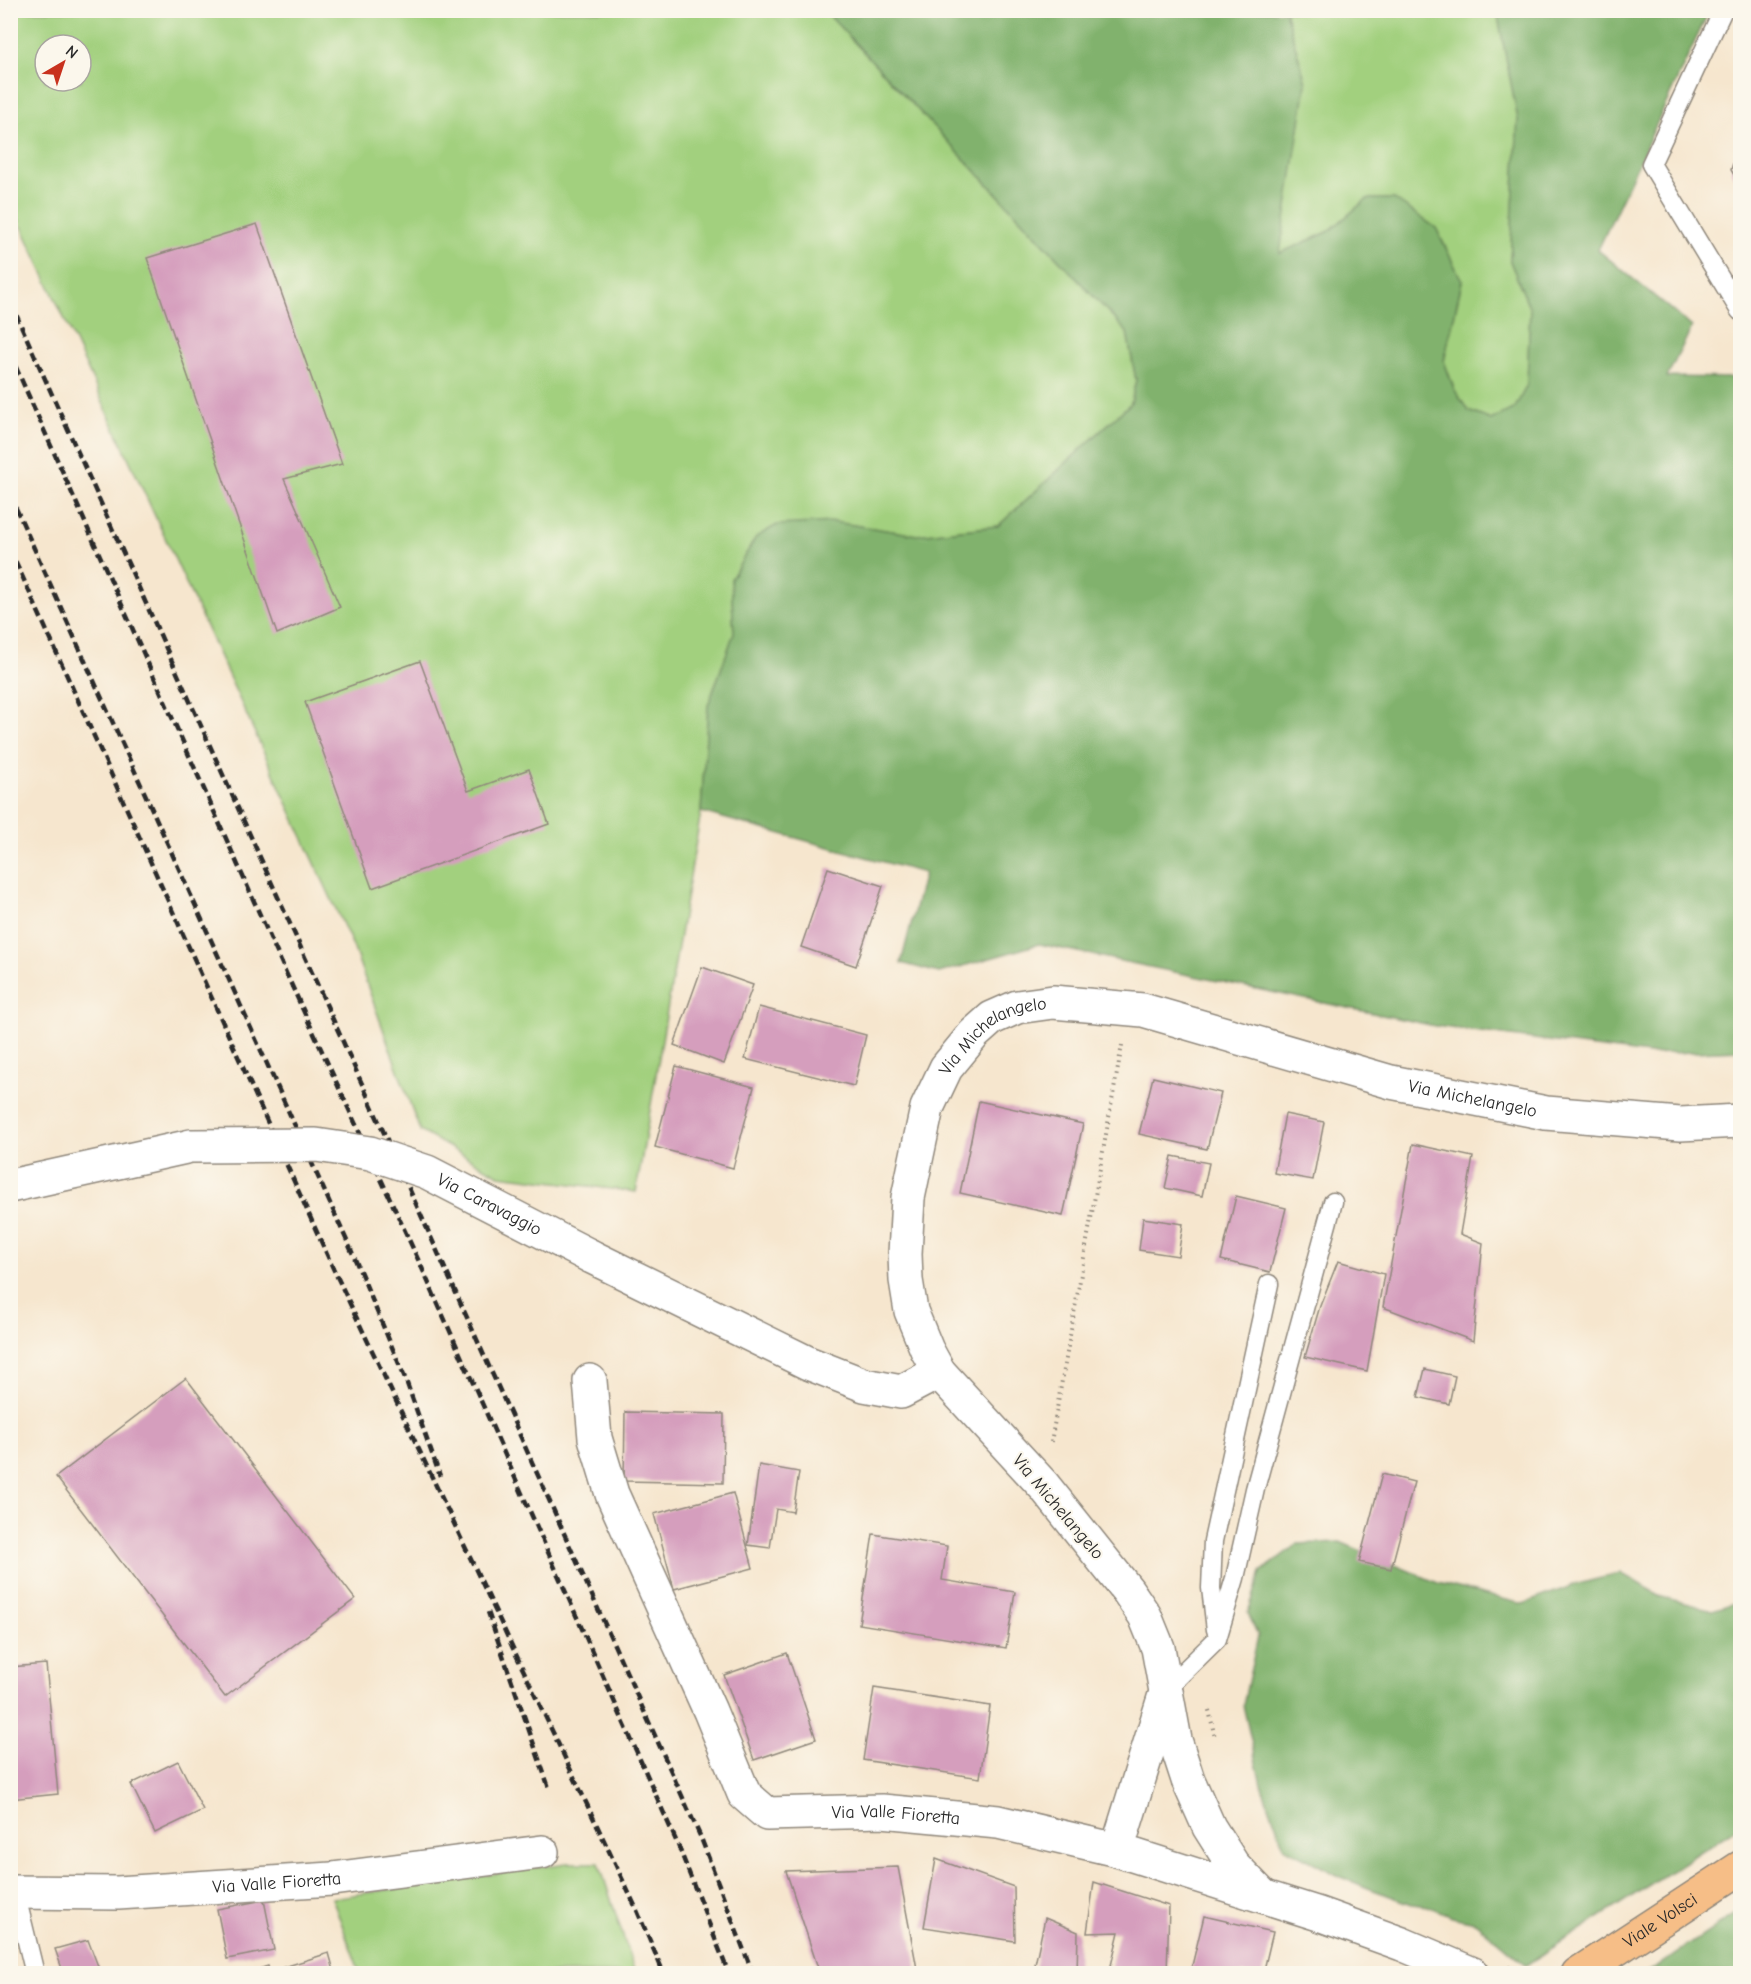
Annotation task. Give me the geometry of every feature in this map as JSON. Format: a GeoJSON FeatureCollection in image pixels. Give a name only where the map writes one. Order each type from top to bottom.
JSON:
{"type":"FeatureCollection","features":[{"type":"Feature","properties":{"kind":"main road","name":"Viale Volsci"},"geometry":{"type":"LineString","coordinates":[[1578,1974],[1740,1868]]}},
{"type":"Feature","properties":{"kind":"street","name":"Via Michelangelo"},"geometry":{"type":"LineString","coordinates":[[1263,1896],[1233,1866],[1209,1827],[1188,1780],[1175,1740],[1158,1648],[1145,1616],[1128,1591],[1044,1486],[939,1372],[927,1350],[912,1311],[906,1280],[905,1254],[908,1198],[927,1108],[946,1068],[974,1034],[992,1018],[1017,1007],[1053,1002],[1143,1010],[1391,1082],[1546,1113],[1680,1124],[1740,1121]]}},
{"type":"Feature","properties":{"kind":"street","name":"Via Caravaggio"},"geometry":{"type":"LineString","coordinates":[[10,1186],[191,1146],[316,1145],[370,1153],[427,1172],[590,1256],[808,1363],[864,1385],[901,1392],[939,1372]]}},
{"type":"Feature","properties":{"kind":"street","name":"Via Valle Fioretta"},"geometry":{"type":"LineString","coordinates":[[590,1381],[594,1438],[612,1494],[710,1711],[744,1794],[767,1814],[882,1811],[998,1822],[1117,1850],[1263,1896],[1402,1944],[1473,1974]]}},
{"type":"Feature","properties":{"kind":"street","name":"Via Michelangelo"},"geometry":{"type":"LineString","coordinates":[[1117,1850],[1160,1718],[1167,1688]]}},
{"type":"Feature","properties":{"kind":"street","name":"Via Valle Fioretta"},"geometry":{"type":"LineString","coordinates":[[13,1892],[118,1893],[332,1879],[542,1852]]}},
{"type":"Feature","properties":{"kind":"lane"},"geometry":{"type":"LineString","coordinates":[[1723,10],[1652,164],[1740,311]]}},
{"type":"Feature","properties":{"kind":"lane"},"geometry":{"type":"LineString","coordinates":[[1167,1688],[1217,1639],[1333,1202]]}},
{"type":"Feature","properties":{"kind":"lane"},"geometry":{"type":"LineString","coordinates":[[1217,1639],[1211,1588],[1213,1541],[1269,1284]]}},
{"type":"Feature","properties":{"kind":"lane"},"geometry":{"type":"LineString","coordinates":[[13,1892],[35,1974]]}},
{"type":"Feature","properties":{"kind":"path"},"geometry":{"type":"LineString","coordinates":[[1044,1486],[1129,1009]]}},
{"type":"Feature","properties":{"kind":"path"},"geometry":{"type":"LineString","coordinates":[[1193,1662],[1208,1707],[1215,1740]]}},
{"type":"Feature","properties":{"kind":"green space"},"geometry":{"type":"Polygon","coordinates":[[[10,11],[825,11],[1127,332],[1136,380],[1131,403],[998,526],[917,535],[834,522],[731,579],[734,633],[708,706],[701,812],[636,1192],[499,1175],[420,1131],[353,946],[11,203],[10,11]]]}},
{"type":"Feature","properties":{"kind":"green space"},"geometry":{"type":"Polygon","coordinates":[[[825,11],[1285,11],[1306,83],[1280,253],[1328,232],[1367,199],[1394,199],[1436,228],[1462,281],[1444,361],[1454,389],[1468,411],[1491,420],[1515,408],[1527,385],[1530,309],[1510,261],[1518,119],[1497,11],[1709,11],[1598,250],[1692,327],[1667,377],[1740,378],[1740,1050],[1648,1054],[1435,1026],[1039,944],[939,973],[901,963],[924,873],[701,812],[708,706],[734,633],[731,579],[756,537],[777,525],[834,522],[917,535],[998,526],[1131,403],[1136,380],[1127,332],[825,11]]]}},
{"type":"Feature","properties":{"kind":"green space"},"geometry":{"type":"Polygon","coordinates":[[[1285,11],[1497,11],[1518,119],[1510,261],[1530,309],[1527,385],[1515,408],[1491,420],[1468,411],[1454,389],[1444,361],[1462,281],[1436,228],[1394,199],[1367,199],[1328,232],[1279,254],[1306,83],[1285,11]]]}},
{"type":"Feature","properties":{"kind":"green space"},"geometry":{"type":"Polygon","coordinates":[[[1340,1542],[1438,1583],[1523,1604],[1574,1585],[1621,1573],[1662,1597],[1713,1610],[1740,1601],[1740,1826],[1526,1965],[1475,1922],[1452,1917],[1428,1906],[1412,1904],[1368,1888],[1339,1876],[1284,1847],[1261,1784],[1243,1705],[1258,1636],[1248,1613],[1261,1572],[1297,1544],[1340,1542]]]}},
{"type":"Feature","properties":{"kind":"green space"},"geometry":{"type":"Polygon","coordinates":[[[567,1863],[599,1863],[635,1973],[360,1973],[332,1898],[567,1863]]]}},
{"type":"Feature","properties":{"kind":"green space"},"geometry":{"type":"Polygon","coordinates":[[[1740,1911],[1740,1973],[1647,1973],[1740,1911]]]}},
{"type":"Feature","properties":{"kind":"building"},"geometry":{"type":"Polygon","coordinates":[[[1740,140],[1740,185],[1731,170],[1740,140]]]}},
{"type":"Feature","properties":{"kind":"building"},"geometry":{"type":"Polygon","coordinates":[[[257,224],[342,464],[284,479],[340,607],[277,634],[147,258],[257,224]]]}},
{"type":"Feature","properties":{"kind":"building"},"geometry":{"type":"Polygon","coordinates":[[[420,661],[468,791],[529,769],[549,824],[372,888],[305,702],[420,661]]]}},
{"type":"Feature","properties":{"kind":"building"},"geometry":{"type":"Polygon","coordinates":[[[828,868],[883,886],[856,966],[801,947],[828,868]]]}},
{"type":"Feature","properties":{"kind":"building"},"geometry":{"type":"Polygon","coordinates":[[[702,967],[753,985],[724,1064],[674,1045],[702,967]]]}},
{"type":"Feature","properties":{"kind":"building"},"geometry":{"type":"Polygon","coordinates":[[[759,1007],[866,1035],[854,1086],[745,1059],[759,1007]]]}},
{"type":"Feature","properties":{"kind":"building"},"geometry":{"type":"Polygon","coordinates":[[[676,1066],[754,1087],[733,1168],[655,1147],[676,1066]]]}},
{"type":"Feature","properties":{"kind":"building"},"geometry":{"type":"Polygon","coordinates":[[[1153,1077],[1221,1093],[1207,1149],[1139,1134],[1153,1077]]]}},
{"type":"Feature","properties":{"kind":"building"},"geometry":{"type":"Polygon","coordinates":[[[979,1101],[1083,1124],[1063,1216],[960,1193],[979,1101]]]}},
{"type":"Feature","properties":{"kind":"building"},"geometry":{"type":"Polygon","coordinates":[[[1285,1114],[1324,1122],[1313,1180],[1274,1173],[1285,1114]]]}},
{"type":"Feature","properties":{"kind":"building"},"geometry":{"type":"Polygon","coordinates":[[[1413,1144],[1473,1157],[1460,1234],[1483,1243],[1473,1341],[1383,1307],[1413,1144]]]}},
{"type":"Feature","properties":{"kind":"building"},"geometry":{"type":"Polygon","coordinates":[[[1172,1156],[1209,1163],[1202,1196],[1165,1188],[1172,1156]]]}},
{"type":"Feature","properties":{"kind":"building"},"geometry":{"type":"Polygon","coordinates":[[[1236,1196],[1286,1208],[1270,1272],[1221,1260],[1236,1196]]]}},
{"type":"Feature","properties":{"kind":"building"},"geometry":{"type":"Polygon","coordinates":[[[1143,1218],[1183,1224],[1178,1256],[1139,1250],[1143,1218]]]}},
{"type":"Feature","properties":{"kind":"building"},"geometry":{"type":"Polygon","coordinates":[[[1338,1261],[1384,1274],[1367,1371],[1305,1357],[1320,1306],[1338,1261]]]}},
{"type":"Feature","properties":{"kind":"building"},"geometry":{"type":"Polygon","coordinates":[[[1425,1369],[1455,1376],[1449,1404],[1418,1397],[1425,1369]]]}},
{"type":"Feature","properties":{"kind":"building"},"geometry":{"type":"Polygon","coordinates":[[[186,1378],[355,1599],[225,1697],[56,1477],[186,1378]]]}},
{"type":"Feature","properties":{"kind":"building"},"geometry":{"type":"Polygon","coordinates":[[[625,1412],[724,1414],[723,1483],[624,1481],[625,1412]]]}},
{"type":"Feature","properties":{"kind":"building"},"geometry":{"type":"Polygon","coordinates":[[[759,1465],[799,1472],[793,1512],[776,1509],[770,1548],[748,1545],[759,1465]]]}},
{"type":"Feature","properties":{"kind":"building"},"geometry":{"type":"Polygon","coordinates":[[[1382,1474],[1414,1482],[1391,1569],[1359,1562],[1382,1474]]]}},
{"type":"Feature","properties":{"kind":"building"},"geometry":{"type":"Polygon","coordinates":[[[733,1493],[753,1568],[674,1589],[654,1514],[733,1493]]]}},
{"type":"Feature","properties":{"kind":"building"},"geometry":{"type":"Polygon","coordinates":[[[873,1534],[947,1546],[942,1580],[1015,1592],[1006,1648],[859,1624],[873,1534]]]}},
{"type":"Feature","properties":{"kind":"building"},"geometry":{"type":"Polygon","coordinates":[[[787,1653],[816,1739],[754,1760],[724,1675],[787,1653]]]}},
{"type":"Feature","properties":{"kind":"building"},"geometry":{"type":"Polygon","coordinates":[[[46,1664],[58,1794],[10,1799],[10,1667],[46,1664]]]}},
{"type":"Feature","properties":{"kind":"building"},"geometry":{"type":"Polygon","coordinates":[[[874,1688],[990,1706],[980,1778],[863,1760],[874,1688]]]}},
{"type":"Feature","properties":{"kind":"building"},"geometry":{"type":"Polygon","coordinates":[[[178,1761],[203,1810],[155,1833],[131,1784],[178,1761]]]}},
{"type":"Feature","properties":{"kind":"building"},"geometry":{"type":"Polygon","coordinates":[[[936,1859],[1014,1887],[1015,1941],[924,1927],[936,1859]]]}},
{"type":"Feature","properties":{"kind":"building"},"geometry":{"type":"Polygon","coordinates":[[[898,1867],[918,1974],[820,1974],[786,1871],[898,1867]]]}},
{"type":"Feature","properties":{"kind":"building"},"geometry":{"type":"Polygon","coordinates":[[[1094,1882],[1169,1906],[1167,1974],[1109,1974],[1119,1932],[1087,1933],[1094,1882]]]}},
{"type":"Feature","properties":{"kind":"building"},"geometry":{"type":"Polygon","coordinates":[[[264,1900],[274,1950],[227,1959],[217,1909],[264,1900]]]}},
{"type":"Feature","properties":{"kind":"building"},"geometry":{"type":"Polygon","coordinates":[[[1204,1916],[1273,1932],[1263,1974],[1190,1974],[1204,1916]]]}},
{"type":"Feature","properties":{"kind":"building"},"geometry":{"type":"Polygon","coordinates":[[[1045,1918],[1078,1932],[1077,1974],[1033,1974],[1045,1918]]]}},
{"type":"Feature","properties":{"kind":"building"},"geometry":{"type":"Polygon","coordinates":[[[88,1940],[101,1974],[64,1974],[55,1949],[88,1940]]]}},
{"type":"Feature","properties":{"kind":"building"},"geometry":{"type":"Polygon","coordinates":[[[329,1953],[335,1974],[283,1974],[281,1968],[329,1953]]]}},
{"type":"Feature","properties":{"kind":"building"},"geometry":{"type":"Polygon","coordinates":[[[268,1966],[271,1974],[247,1974],[247,1973],[268,1966]]]}},
{"type":"Feature","properties":{"kind":"railway"},"geometry":{"type":"LineString","coordinates":[[10,301],[701,1838],[753,1974]]}},
{"type":"Feature","properties":{"kind":"railway"},"geometry":{"type":"LineString","coordinates":[[10,354],[286,973],[422,1268],[678,1845],[729,1974]]}},
{"type":"Feature","properties":{"kind":"railway"},"geometry":{"type":"LineString","coordinates":[[10,495],[352,1252],[405,1378],[440,1476]]}},
{"type":"Feature","properties":{"kind":"railway"},"geometry":{"type":"LineString","coordinates":[[10,549],[333,1268],[636,1908],[664,1974]]}},
{"type":"Feature","properties":{"kind":"railway"},"geometry":{"type":"LineString","coordinates":[[488,1612],[549,1788]]}}]}
